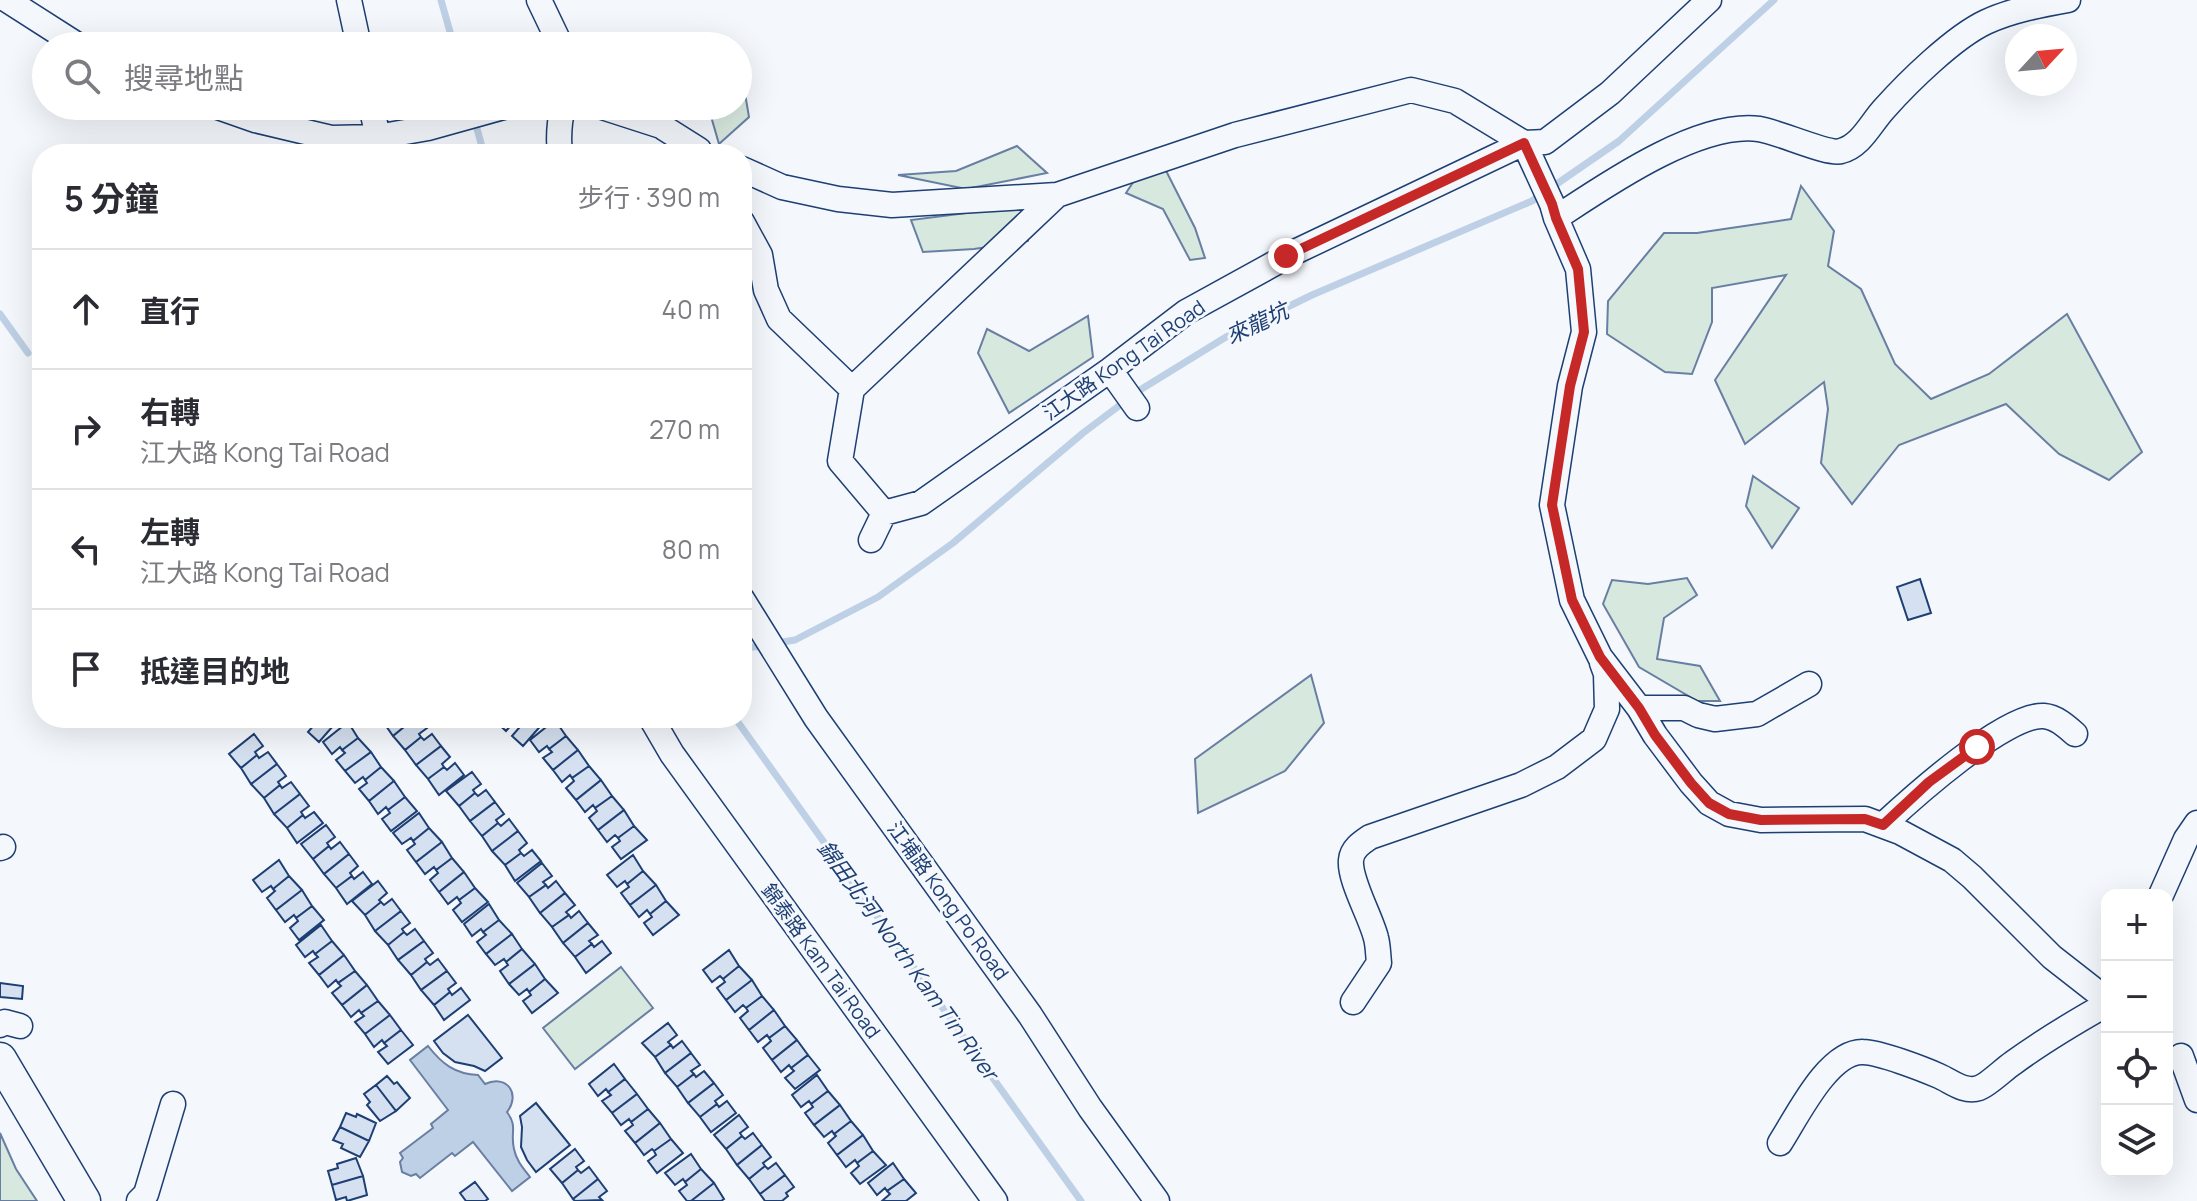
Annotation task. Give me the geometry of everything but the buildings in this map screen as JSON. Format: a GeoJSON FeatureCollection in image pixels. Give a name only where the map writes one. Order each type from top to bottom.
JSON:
{"type":"FeatureCollection","features":[{"type":"Feature","properties":{"kind":"main road"},"geometry":{"type":"LineString","coordinates":[[0,1059],[84,1201]]}},
{"type":"Feature","properties":{"kind":"street"},"geometry":{"type":"LineString","coordinates":[[7,0],[57,32]]}},
{"type":"Feature","properties":{"kind":"street"},"geometry":{"type":"LineString","coordinates":[[349,0],[356,32]]}},
{"type":"Feature","properties":{"kind":"street"},"geometry":{"type":"LineString","coordinates":[[539,0],[554,32]]}},
{"type":"Feature","properties":{"kind":"street","name":"江大路 Kong Tai Road"},"geometry":{"type":"LineString","coordinates":[[884,513],[921,503],[1110,370],[1186,312],[1279,260],[1529,154],[1610,93],[1709,0]]}},
{"type":"Feature","properties":{"kind":"street"},"geometry":{"type":"LineString","coordinates":[[1554,211],[1622,174],[1708,134],[1734,128],[1758,129],[1829,152],[1841,151],[1864,135],[1913,79],[1966,34],[1987,21],[2031,6],[2068,0]]}},
{"type":"Feature","properties":{"kind":"street"},"geometry":{"type":"LineString","coordinates":[[752,174],[782,187],[838,199],[892,205],[1057,195],[1235,135],[1411,90],[1455,101],[1529,154],[1578,269],[1584,332],[1570,386],[1552,505],[1572,600],[1606,674],[1607,709],[1594,739],[1557,767],[1521,785],[1370,837],[1359,844],[1350,863],[1376,937],[1379,963],[1353,1002]]}},
{"type":"Feature","properties":{"kind":"street"},"geometry":{"type":"LineString","coordinates":[[255,120],[372,144]]}},
{"type":"Feature","properties":{"kind":"street"},"geometry":{"type":"LineString","coordinates":[[374,120],[379,144]]}},
{"type":"Feature","properties":{"kind":"street"},"geometry":{"type":"LineString","coordinates":[[382,144],[457,120]]}},
{"type":"Feature","properties":{"kind":"street"},"geometry":{"type":"LineString","coordinates":[[559,120],[560,144]]}},
{"type":"Feature","properties":{"kind":"street"},"geometry":{"type":"LineString","coordinates":[[642,120],[661,126],[689,144]]}},
{"type":"Feature","properties":{"kind":"street"},"geometry":{"type":"LineString","coordinates":[[871,540],[884,513],[840,461],[852,389],[1057,195]]}},
{"type":"Feature","properties":{"kind":"street"},"geometry":{"type":"LineString","coordinates":[[752,240],[760,255],[766,290],[779,319],[852,389]]}},
{"type":"Feature","properties":{"kind":"street"},"geometry":{"type":"LineString","coordinates":[[1110,370],[1137,408]]}},
{"type":"Feature","properties":{"kind":"street","name":"江埔路 Kong Po Road"},"geometry":{"type":"LineString","coordinates":[[752,616],[845,759],[1030,1015],[1090,1108],[1157,1201]]}},
{"type":"Feature","properties":{"kind":"street"},"geometry":{"type":"LineString","coordinates":[[1600,657],[1639,708],[1655,735],[1709,803],[1729,814],[1761,820],[1865,819],[1912,838],[1952,860],[2052,957],[2101,997]]}},
{"type":"Feature","properties":{"kind":"street"},"geometry":{"type":"LineString","coordinates":[[1639,708],[1684,708],[1715,719],[1757,714],[1809,684]]}},
{"type":"Feature","properties":{"kind":"street"},"geometry":{"type":"LineString","coordinates":[[1883,825],[1929,782],[1977,747],[2026,718],[2045,716],[2063,723],[2075,734]]}},
{"type":"Feature","properties":{"kind":"street","name":"錦泰路 Kam Tai Road"},"geometry":{"type":"LineString","coordinates":[[657,728],[672,754],[995,1201]]}},
{"type":"Feature","properties":{"kind":"street"},"geometry":{"type":"LineString","coordinates":[[2164,889],[2186,839],[2197,823]]}},
{"type":"Feature","properties":{"kind":"street"},"geometry":{"type":"LineString","coordinates":[[1780,1143],[1826,1071],[1842,1057],[1862,1052],[1941,1077],[1961,1088],[1979,1088],[2101,1006]]}},
{"type":"Feature","properties":{"kind":"street"},"geometry":{"type":"LineString","coordinates":[[2182,1053],[2197,1100]]}},
{"type":"Feature","properties":{"kind":"street"},"geometry":{"type":"LineString","coordinates":[[139,1201],[146,1194],[173,1104]]}},
{"type":"Feature","properties":{"kind":"shaded area"},"geometry":{"type":"Polygon","coordinates":[[[712,120],[746,120],[719,144],[712,120]]]}},
{"type":"Feature","properties":{"kind":"shaded area"},"geometry":{"type":"Polygon","coordinates":[[[1017,146],[1047,173],[966,189],[898,175],[956,171],[1017,146]]]}},
{"type":"Feature","properties":{"kind":"shaded area"},"geometry":{"type":"Polygon","coordinates":[[[1155,149],[1195,228],[1205,258],[1190,260],[1163,209],[1126,193],[1155,149]]]}},
{"type":"Feature","properties":{"kind":"shaded area"},"geometry":{"type":"Polygon","coordinates":[[[1801,186],[1834,231],[1828,266],[1861,289],[1895,364],[1931,399],[1989,374],[2067,314],[2142,452],[2109,480],[2059,454],[2006,404],[1899,445],[1852,504],[1821,463],[1828,409],[1824,382],[1745,444],[1715,380],[1786,275],[1712,288],[1712,322],[1692,374],[1665,372],[1607,334],[1608,301],[1664,233],[1697,233],[1791,219],[1801,186]]]}},
{"type":"Feature","properties":{"kind":"shaded area"},"geometry":{"type":"Polygon","coordinates":[[[1029,205],[1028,241],[974,249],[923,252],[911,220],[1029,205]]]}},
{"type":"Feature","properties":{"kind":"shaded area"},"geometry":{"type":"Polygon","coordinates":[[[1088,316],[1093,357],[1009,413],[978,353],[987,329],[1029,351],[1088,316]]]}},
{"type":"Feature","properties":{"kind":"shaded area"},"geometry":{"type":"Polygon","coordinates":[[[1753,476],[1799,508],[1772,548],[1746,506],[1753,476]]]}},
{"type":"Feature","properties":{"kind":"shaded area"},"geometry":{"type":"Polygon","coordinates":[[[1687,578],[1697,595],[1664,618],[1657,659],[1700,666],[1720,701],[1697,701],[1639,667],[1603,604],[1612,580],[1648,584],[1687,578]]]}},
{"type":"Feature","properties":{"kind":"shaded area"},"geometry":{"type":"Polygon","coordinates":[[[1311,675],[1324,723],[1285,771],[1198,813],[1195,759],[1311,675]]]}},
{"type":"Feature","properties":{"kind":"shaded area"},"geometry":{"type":"Polygon","coordinates":[[[621,967],[653,1008],[575,1069],[543,1028],[621,967]]]}},
{"type":"Feature","properties":{"kind":"shaded area"},"geometry":{"type":"Polygon","coordinates":[[[0,1133],[16,1169],[37,1201],[0,1201],[0,1133]]]}},
{"type":"Feature","properties":{"kind":"water"},"geometry":{"type":"Polygon","coordinates":[[[428,1046],[438,1058],[456,1070],[478,1075],[485,1084],[500,1082],[510,1088],[513,1099],[507,1112],[513,1126],[514,1149],[530,1177],[512,1191],[473,1142],[455,1156],[452,1153],[420,1178],[416,1174],[411,1176],[402,1172],[400,1162],[403,1158],[400,1153],[433,1128],[431,1124],[448,1110],[410,1060],[428,1046]]]}},
{"type":"Feature","properties":{"kind":"waterway","name":"錦田北河 North Kam Tin River"},"geometry":{"type":"LineString","coordinates":[[441,0],[450,32]]}},
{"type":"Feature","properties":{"kind":"waterway","name":"來龍坑"},"geometry":{"type":"LineString","coordinates":[[776,643],[795,640],[878,597],[953,543],[1083,433],[1140,390],[1226,337],[1312,295],[1532,201],[1619,141],[1774,0]]}},
{"type":"Feature","properties":{"kind":"waterway","name":"錦田北河 North Kam Tin River"},"geometry":{"type":"LineString","coordinates":[[475,120],[481,144]]}},
{"type":"Feature","properties":{"kind":"waterway"},"geometry":{"type":"LineString","coordinates":[[0,314],[28,353]]}},
{"type":"Feature","properties":{"kind":"waterway","name":"來龍坑"},"geometry":{"type":"LineString","coordinates":[[752,647],[764,646]]}},
{"type":"Feature","properties":{"kind":"waterway","name":"錦田北河 North Kam Tin River"},"geometry":{"type":"LineString","coordinates":[[742,728],[1081,1201]]}},
{"type":"Feature","properties":{"kind":"route"},"geometry":{"type":"LineString","coordinates":[[1286,256],[1524,143],[1578,269],[1581,293],[1584,332],[1570,386],[1552,505],[1572,600],[1600,657],[1691,783],[1709,803],[1729,814],[1761,820],[1865,819],[1883,825],[1929,782],[1977,747]]}}]}
